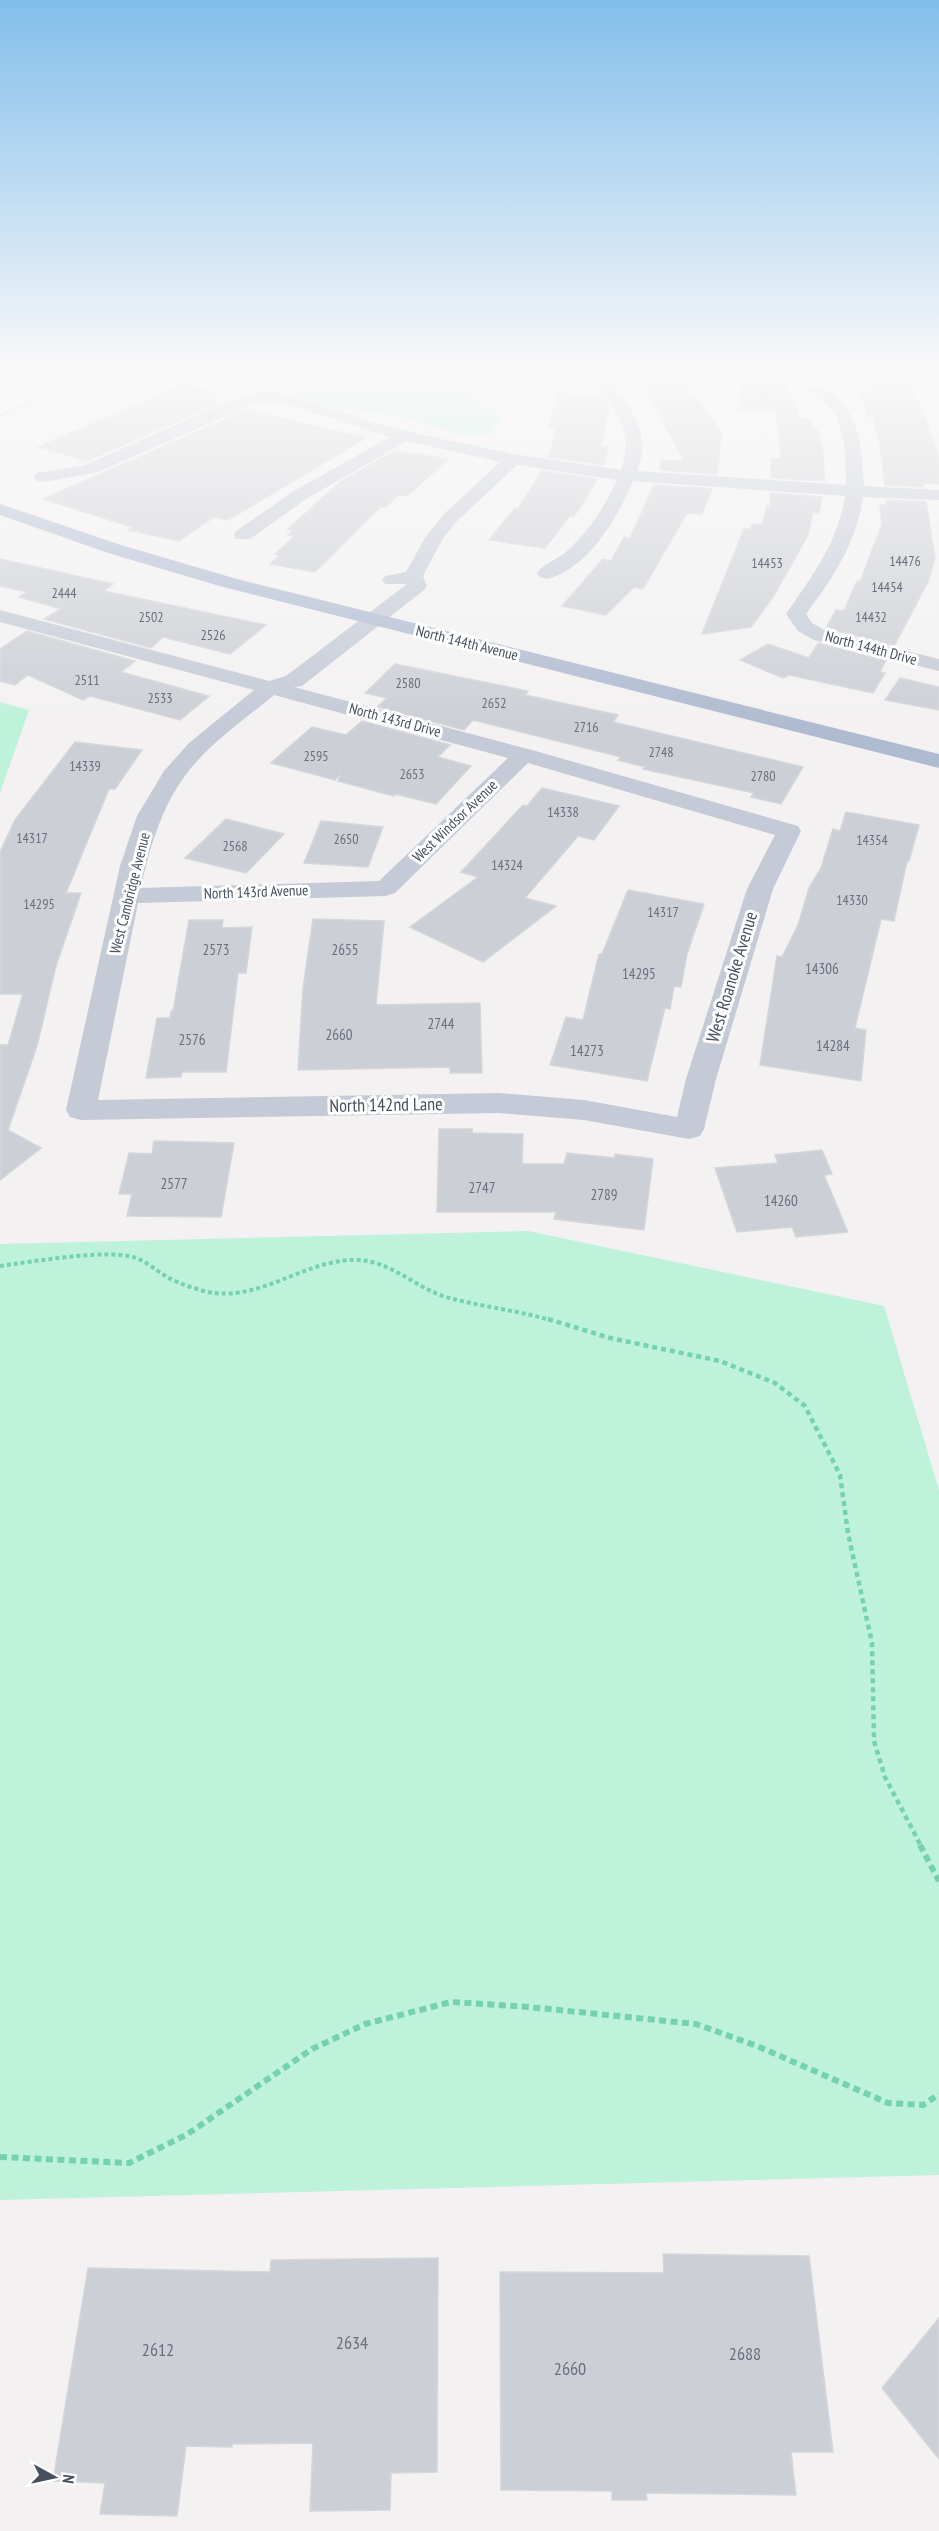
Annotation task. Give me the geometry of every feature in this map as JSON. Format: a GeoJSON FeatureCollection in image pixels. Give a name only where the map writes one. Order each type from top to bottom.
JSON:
{"type":"FeatureCollection","features":[{"type":"Feature","properties":{"kind":"main road","name":"North 144th Avenue"},"geometry":{"type":"LineString","coordinates":[[0,509],[74,537],[179,569],[365,607],[939,761]]}},
{"type":"Feature","properties":{"kind":"street"},"geometry":{"type":"LineString","coordinates":[[243,535],[309,490]]}},
{"type":"Feature","properties":{"kind":"street","name":"West Cambridge Avenue"},"geometry":{"type":"LineString","coordinates":[[331,628],[365,607],[417,586],[413,576],[434,538],[450,518],[480,490]]}},
{"type":"Feature","properties":{"kind":"street"},"geometry":{"type":"LineString","coordinates":[[547,573],[574,555],[607,517],[619,490]]}},
{"type":"Feature","properties":{"kind":"street"},"geometry":{"type":"LineString","coordinates":[[842,490],[939,495]]}},
{"type":"Feature","properties":{"kind":"street","name":"North 144th Drive"},"geometry":{"type":"LineString","coordinates":[[856,491],[846,535],[825,577],[796,614],[805,627],[821,636],[939,665]]}},
{"type":"Feature","properties":{"kind":"street","name":"West Cambridge Avenue"},"geometry":{"type":"LineString","coordinates":[[81,1110],[127,896],[149,816],[172,776],[197,748],[271,687],[294,681],[318,662],[365,607]]}},
{"type":"Feature","properties":{"kind":"street","name":"North 143rd Drive"},"geometry":{"type":"LineString","coordinates":[[0,615],[524,755],[789,831]]}},
{"type":"Feature","properties":{"kind":"street","name":"West Cambridge Avenue"},"geometry":{"type":"LineString","coordinates":[[271,687],[267,676],[294,656],[318,662]]}},
{"type":"Feature","properties":{"kind":"street","name":"West Windsor Avenue"},"geometry":{"type":"LineString","coordinates":[[386,888],[524,755]]}},
{"type":"Feature","properties":{"kind":"street","name":"West Roanoke Avenue"},"geometry":{"type":"LineString","coordinates":[[689,1129],[701,1079],[760,889],[789,831]]}},
{"type":"Feature","properties":{"kind":"street","name":"North 143rd Avenue"},"geometry":{"type":"LineString","coordinates":[[127,896],[386,888]]}},
{"type":"Feature","properties":{"kind":"street","name":"North 142nd Lane"},"geometry":{"type":"LineString","coordinates":[[81,1110],[499,1103],[584,1110],[689,1129]]}},
{"type":"Feature","properties":{"kind":"path"},"geometry":{"type":"LineString","coordinates":[[0,1266],[98,1255],[135,1258],[169,1278],[191,1286],[212,1293],[235,1294],[269,1285],[325,1264],[360,1260],[395,1270],[421,1287],[446,1297],[523,1312],[610,1338],[720,1361],[775,1383],[805,1406],[840,1475],[848,1533],[872,1643],[874,1741],[885,1777],[939,1881]]}},
{"type":"Feature","properties":{"kind":"path"},"geometry":{"type":"LineString","coordinates":[[0,2157],[129,2163],[186,2135],[312,2049],[365,2024],[451,2002],[529,2007],[696,2024],[757,2046],[888,2103],[923,2105],[939,2094]]}},
{"type":"Feature","properties":{"kind":"green space"},"geometry":{"type":"Polygon","coordinates":[[[0,702],[29,710],[0,793],[0,702]]]}},
{"type":"Feature","properties":{"kind":"green space"},"geometry":{"type":"Polygon","coordinates":[[[528,1231],[884,1306],[939,1490],[939,2175],[0,2200],[0,1244],[528,1231]]]}},
{"type":"Feature","properties":{"kind":"building"},"geometry":{"type":"Polygon","coordinates":[[[63,490],[278,490],[228,520],[214,517],[179,541],[128,530],[132,527],[43,499],[63,490]]]}},
{"type":"Feature","properties":{"kind":"building"},"geometry":{"type":"Polygon","coordinates":[[[331,490],[414,490],[407,496],[399,495],[385,507],[380,507],[315,572],[270,564],[280,555],[275,554],[295,536],[288,535],[293,530],[288,529],[331,490]]]}},
{"type":"Feature","properties":{"kind":"building"},"geometry":{"type":"Polygon","coordinates":[[[530,490],[590,490],[574,516],[570,516],[545,548],[489,540],[515,508],[518,509],[530,490]]]}},
{"type":"Feature","properties":{"kind":"building"},"geometry":{"type":"Polygon","coordinates":[[[652,490],[712,490],[702,514],[687,513],[643,589],[634,587],[606,615],[562,606],[603,559],[611,561],[624,537],[630,538],[652,490]]]}},
{"type":"Feature","properties":{"kind":"building"},"geometry":{"type":"Polygon","coordinates":[[[770,493],[822,497],[819,513],[813,512],[808,535],[773,597],[751,627],[702,634],[744,529],[750,529],[752,524],[762,525],[767,505],[770,509],[770,493]]]}},
{"type":"Feature","properties":{"kind":"building"},"geometry":{"type":"Polygon","coordinates":[[[887,500],[926,502],[935,558],[928,582],[894,646],[826,628],[836,610],[844,611],[857,581],[860,582],[882,524],[880,505],[887,505],[887,500]]]}},
{"type":"Feature","properties":{"kind":"building"},"geometry":{"type":"Polygon","coordinates":[[[0,559],[113,584],[104,591],[266,625],[230,654],[163,637],[151,648],[44,619],[61,609],[19,597],[27,592],[0,586],[0,559]]]}},
{"type":"Feature","properties":{"kind":"building"},"geometry":{"type":"Polygon","coordinates":[[[27,631],[135,661],[121,672],[209,696],[180,720],[90,696],[83,700],[28,675],[15,685],[0,681],[0,649],[27,631]]]}},
{"type":"Feature","properties":{"kind":"building"},"geometry":{"type":"Polygon","coordinates":[[[818,643],[886,660],[880,672],[885,673],[873,693],[789,675],[783,678],[740,660],[768,644],[809,658],[818,643]]]}},
{"type":"Feature","properties":{"kind":"building"},"geometry":{"type":"Polygon","coordinates":[[[395,664],[528,691],[525,695],[618,715],[613,722],[803,767],[781,804],[751,797],[754,793],[643,769],[645,767],[618,760],[621,757],[473,720],[464,730],[377,707],[387,698],[365,693],[395,664]]]}},
{"type":"Feature","properties":{"kind":"building"},"geometry":{"type":"Polygon","coordinates":[[[900,678],[939,687],[939,710],[885,700],[900,678]]]}},
{"type":"Feature","properties":{"kind":"building"},"geometry":{"type":"Polygon","coordinates":[[[362,721],[450,745],[438,757],[471,766],[436,804],[395,794],[394,796],[338,781],[341,774],[335,780],[271,763],[312,727],[346,735],[362,721]]]}},
{"type":"Feature","properties":{"kind":"building"},"geometry":{"type":"Polygon","coordinates":[[[75,742],[142,750],[115,789],[109,789],[66,893],[81,893],[56,966],[37,1046],[8,1130],[41,1148],[0,1180],[0,1045],[8,1045],[23,994],[0,994],[0,852],[15,820],[75,742]]]}},
{"type":"Feature","properties":{"kind":"building"},"geometry":{"type":"Polygon","coordinates":[[[542,788],[619,806],[594,840],[578,836],[525,898],[556,906],[483,962],[410,927],[478,877],[461,872],[523,805],[527,806],[542,788]]]}},
{"type":"Feature","properties":{"kind":"building"},"geometry":{"type":"Polygon","coordinates":[[[846,812],[919,825],[909,861],[907,861],[894,921],[881,919],[855,1028],[866,1030],[861,1081],[760,1065],[777,956],[782,957],[798,925],[809,888],[821,868],[833,829],[840,831],[846,812]]]}},
{"type":"Feature","properties":{"kind":"building"},"geometry":{"type":"Polygon","coordinates":[[[226,819],[284,834],[246,873],[185,858],[226,819]]]}},
{"type":"Feature","properties":{"kind":"building"},"geometry":{"type":"Polygon","coordinates":[[[321,821],[383,827],[368,867],[304,863],[321,821]]]}},
{"type":"Feature","properties":{"kind":"building"},"geometry":{"type":"Polygon","coordinates":[[[628,890],[704,904],[687,954],[681,987],[674,986],[670,1009],[665,1008],[647,1081],[550,1065],[566,1017],[583,1020],[599,954],[602,954],[628,890]]]}},
{"type":"Feature","properties":{"kind":"building"},"geometry":{"type":"Polygon","coordinates":[[[313,919],[384,921],[376,1005],[480,1003],[482,1073],[450,1073],[450,1067],[298,1070],[303,988],[313,919]]]}},
{"type":"Feature","properties":{"kind":"building"},"geometry":{"type":"Polygon","coordinates":[[[189,920],[223,920],[222,928],[252,927],[246,973],[238,973],[226,1072],[182,1072],[181,1077],[146,1078],[157,1018],[170,1018],[171,1011],[173,1011],[189,920]]]}},
{"type":"Feature","properties":{"kind":"building"},"geometry":{"type":"Polygon","coordinates":[[[439,1129],[472,1129],[472,1133],[523,1134],[522,1164],[564,1164],[567,1153],[615,1158],[615,1154],[653,1159],[644,1230],[554,1219],[556,1212],[437,1212],[439,1129]]]}},
{"type":"Feature","properties":{"kind":"building"},"geometry":{"type":"Polygon","coordinates":[[[154,1141],[234,1143],[221,1217],[127,1216],[132,1194],[119,1194],[129,1153],[152,1154],[154,1141]]]}},
{"type":"Feature","properties":{"kind":"building"},"geometry":{"type":"Polygon","coordinates":[[[822,1150],[832,1174],[824,1175],[848,1232],[796,1237],[792,1227],[737,1232],[715,1168],[778,1163],[775,1155],[822,1150]]]}},
{"type":"Feature","properties":{"kind":"building"},"geometry":{"type":"Polygon","coordinates":[[[663,2254],[809,2256],[833,2452],[791,2452],[796,2495],[646,2493],[647,2500],[612,2500],[612,2491],[501,2490],[500,2272],[664,2273],[663,2254]]]}},
{"type":"Feature","properties":{"kind":"building"},"geometry":{"type":"Polygon","coordinates":[[[438,2258],[437,2472],[391,2473],[390,2510],[310,2511],[313,2443],[232,2444],[232,2447],[186,2446],[177,2516],[100,2514],[105,2483],[53,2481],[88,2268],[270,2272],[271,2260],[438,2258]]]}},
{"type":"Feature","properties":{"kind":"building"},"geometry":{"type":"Polygon","coordinates":[[[939,2318],[939,2459],[882,2388],[939,2318]]]}}]}
